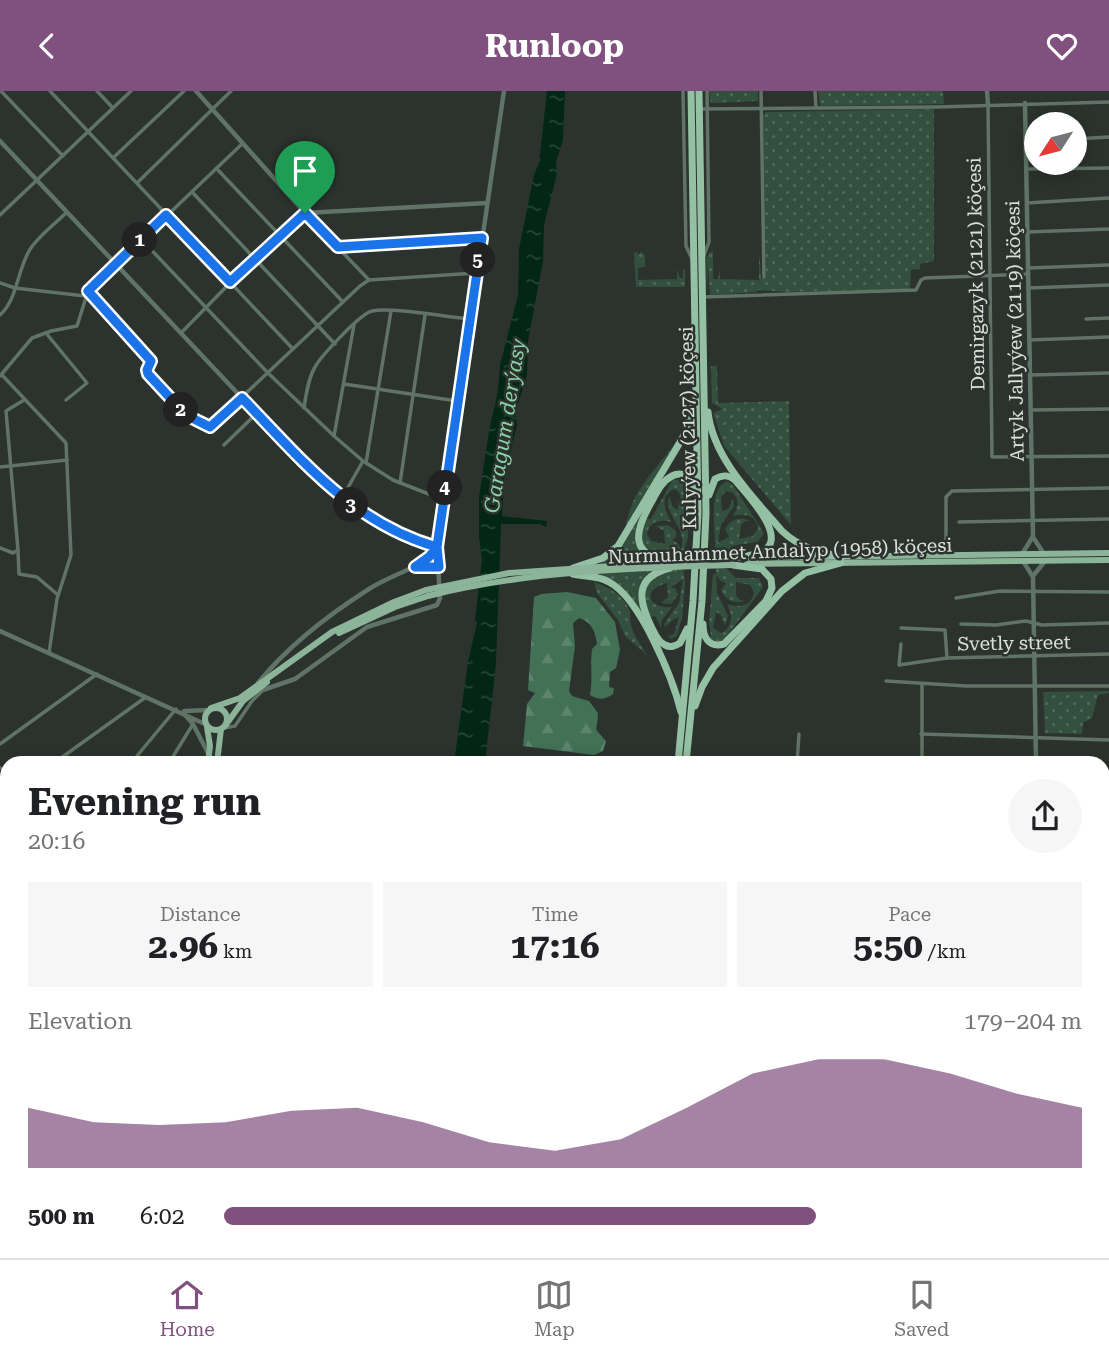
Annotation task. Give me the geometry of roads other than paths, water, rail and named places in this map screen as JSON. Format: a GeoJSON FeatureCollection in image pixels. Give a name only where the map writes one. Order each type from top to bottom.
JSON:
{"type":"FeatureCollection","features":[{"type":"Feature","properties":{"kind":"highway","name":"Kulyýew (2127) köçesi"},"geometry":{"type":"LineString","coordinates":[[691,91],[695,109],[698,261],[696,381],[702,513]]}},
{"type":"Feature","properties":{"kind":"highway","name":"Kulyýew (2127) köçesi"},"geometry":{"type":"LineString","coordinates":[[695,109],[699,91]]}},
{"type":"Feature","properties":{"kind":"highway"},"geometry":{"type":"LineString","coordinates":[[685,166],[696,159],[707,168]]}},
{"type":"Feature","properties":{"kind":"highway","name":"Kulyýew (2127) köçesi"},"geometry":{"type":"LineString","coordinates":[[686,756],[702,513],[703,297],[698,261]]}},
{"type":"Feature","properties":{"kind":"highway"},"geometry":{"type":"LineString","coordinates":[[674,564],[653,558],[641,548],[638,534],[642,511],[686,432],[696,381]]}},
{"type":"Feature","properties":{"kind":"highway"},"geometry":{"type":"LineString","coordinates":[[704,384],[711,430],[716,444],[751,493],[794,542],[841,560]]}},
{"type":"Feature","properties":{"kind":"highway"},"geometry":{"type":"LineString","coordinates":[[573,571],[611,553],[663,483],[672,475],[681,474],[691,482],[702,513]]}},
{"type":"Feature","properties":{"kind":"highway"},"geometry":{"type":"LineString","coordinates":[[702,513],[712,485],[718,477],[727,476],[736,481],[768,524],[772,539],[765,551],[733,562]]}},
{"type":"Feature","properties":{"kind":"highway"},"geometry":{"type":"LineString","coordinates":[[687,720],[713,668],[782,591],[805,573],[841,560]]}},
{"type":"Feature","properties":{"kind":"highway"},"geometry":{"type":"LineString","coordinates":[[573,571],[600,577],[617,587],[662,643],[671,647],[684,639],[698,601],[705,609],[703,629],[706,640],[715,646],[726,643],[765,601],[772,588],[770,576],[762,569],[733,562]]}},
{"type":"Feature","properties":{"kind":"highway"},"geometry":{"type":"LineString","coordinates":[[674,564],[655,573],[643,585],[642,601],[646,622],[687,720]]}},
{"type":"Feature","properties":{"kind":"highway","name":"Kulyýew (2127) köçesi"},"geometry":{"type":"LineString","coordinates":[[679,756],[687,720]]}},
{"type":"Feature","properties":{"kind":"main road","name":"Nurmuhammet Andalyp (1958) köçesi"},"geometry":{"type":"LineString","coordinates":[[1045,558],[1109,553]]}},
{"type":"Feature","properties":{"kind":"main road","name":"Nurmuhammet Andalyp (1958) köçesi"},"geometry":{"type":"LineString","coordinates":[[223,728],[243,701],[332,632],[394,602],[500,574],[733,562],[1022,558],[1109,560]]}},
{"type":"Feature","properties":{"kind":"main road","name":"Nurmuhammet Andalyp (1958) köçesi"},"geometry":{"type":"LineString","coordinates":[[210,709],[257,690]]}},
{"type":"Feature","properties":{"kind":"main road"},"geometry":{"type":"LineString","coordinates":[[209,754],[209,733],[205,716],[210,709],[218,708],[225,712],[227,719],[218,741],[217,756]]}},
{"type":"Feature","properties":{"kind":"main road"},"geometry":{"type":"LineString","coordinates":[[207,725],[212,729],[223,728]]}},
{"type":"Feature","properties":{"kind":"street"},"geometry":{"type":"LineString","coordinates":[[1,91],[63,156]]}},
{"type":"Feature","properties":{"kind":"street"},"geometry":{"type":"LineString","coordinates":[[50,91],[293,349]]}},
{"type":"Feature","properties":{"kind":"street"},"geometry":{"type":"LineString","coordinates":[[97,91],[113,108]]}},
{"type":"Feature","properties":{"kind":"street"},"geometry":{"type":"LineString","coordinates":[[0,215],[2,209],[37,180],[131,91]]}},
{"type":"Feature","properties":{"kind":"street"},"geometry":{"type":"LineString","coordinates":[[113,158],[184,91]]}},
{"type":"Feature","properties":{"kind":"street"},"geometry":{"type":"LineString","coordinates":[[196,91],[369,280]]}},
{"type":"Feature","properties":{"kind":"street"},"geometry":{"type":"LineString","coordinates":[[137,183],[232,91]]}},
{"type":"Feature","properties":{"kind":"street"},"geometry":{"type":"LineString","coordinates":[[257,690],[295,679],[367,627],[437,605],[440,598],[437,547],[504,91]]}},
{"type":"Feature","properties":{"kind":"street"},"geometry":{"type":"LineString","coordinates":[[683,91],[695,109],[707,168],[709,241],[698,261],[686,246],[685,166],[695,109],[707,91]]}},
{"type":"Feature","properties":{"kind":"street"},"geometry":{"type":"LineString","coordinates":[[761,91],[764,277]]}},
{"type":"Feature","properties":{"kind":"street"},"geometry":{"type":"LineString","coordinates":[[815,91],[816,108]]}},
{"type":"Feature","properties":{"kind":"street","name":"Demirgazyk (2121) köçesi"},"geometry":{"type":"LineString","coordinates":[[987,91],[992,457],[1031,457]]}},
{"type":"Feature","properties":{"kind":"street"},"geometry":{"type":"LineString","coordinates":[[695,109],[988,106],[1109,101]]}},
{"type":"Feature","properties":{"kind":"street","name":"Artyk Jallyýew (2119) köçesi"},"geometry":{"type":"LineString","coordinates":[[1025,103],[1025,112]]}},
{"type":"Feature","properties":{"kind":"street"},"geometry":{"type":"LineString","coordinates":[[1087,138],[1109,137]]}},
{"type":"Feature","properties":{"kind":"street"},"geometry":{"type":"LineString","coordinates":[[0,141],[242,398],[342,498],[361,513],[425,544],[437,547]]}},
{"type":"Feature","properties":{"kind":"street"},"geometry":{"type":"LineString","coordinates":[[49,653],[58,595],[71,555],[66,443],[1,376],[32,338],[77,326],[87,294],[115,263],[243,143]]}},
{"type":"Feature","properties":{"kind":"street"},"geometry":{"type":"LineString","coordinates":[[217,168],[343,302]]}},
{"type":"Feature","properties":{"kind":"street"},"geometry":{"type":"LineString","coordinates":[[1087,168],[1109,168]]}},
{"type":"Feature","properties":{"kind":"street","name":"Artyk Jallyýew (2119) köçesi"},"geometry":{"type":"LineString","coordinates":[[1026,175],[1033,537]]}},
{"type":"Feature","properties":{"kind":"street"},"geometry":{"type":"LineString","coordinates":[[192,192],[335,344]]}},
{"type":"Feature","properties":{"kind":"street"},"geometry":{"type":"LineString","coordinates":[[1027,203],[1109,198]]}},
{"type":"Feature","properties":{"kind":"street"},"geometry":{"type":"LineString","coordinates":[[181,333],[230,282],[305,213],[486,203]]}},
{"type":"Feature","properties":{"kind":"street"},"geometry":{"type":"LineString","coordinates":[[0,315],[9,307],[30,248],[67,212]]}},
{"type":"Feature","properties":{"kind":"street"},"geometry":{"type":"LineString","coordinates":[[1027,232],[1109,229]]}},
{"type":"Feature","properties":{"kind":"street"},"geometry":{"type":"LineString","coordinates":[[338,247],[482,238]]}},
{"type":"Feature","properties":{"kind":"street"},"geometry":{"type":"LineString","coordinates":[[141,239],[268,373],[334,436],[365,462],[400,483],[444,500]]}},
{"type":"Feature","properties":{"kind":"street"},"geometry":{"type":"LineString","coordinates":[[703,297],[916,290],[921,280],[926,278],[990,276],[1109,265]]}},
{"type":"Feature","properties":{"kind":"street"},"geometry":{"type":"LineString","coordinates":[[0,283],[15,288],[87,294],[151,361],[147,370],[150,376],[186,415],[210,427],[369,280],[476,273]]}},
{"type":"Feature","properties":{"kind":"street"},"geometry":{"type":"LineString","coordinates":[[1028,288],[1109,285]]}},
{"type":"Feature","properties":{"kind":"street"},"geometry":{"type":"LineString","coordinates":[[304,408],[315,365],[370,311],[469,319]]}},
{"type":"Feature","properties":{"kind":"street"},"geometry":{"type":"LineString","coordinates":[[342,498],[365,462],[380,390],[391,311]]}},
{"type":"Feature","properties":{"kind":"street"},"geometry":{"type":"LineString","coordinates":[[400,483],[425,315]]}},
{"type":"Feature","properties":{"kind":"street"},"geometry":{"type":"LineString","coordinates":[[1086,319],[1109,318]]}},
{"type":"Feature","properties":{"kind":"street"},"geometry":{"type":"LineString","coordinates":[[334,436],[354,324]]}},
{"type":"Feature","properties":{"kind":"street"},"geometry":{"type":"LineString","coordinates":[[45,333],[87,383],[65,400]]}},
{"type":"Feature","properties":{"kind":"street"},"geometry":{"type":"LineString","coordinates":[[1029,340],[1109,337]]}},
{"type":"Feature","properties":{"kind":"street"},"geometry":{"type":"LineString","coordinates":[[1030,375],[1109,373]]}},
{"type":"Feature","properties":{"kind":"street"},"geometry":{"type":"LineString","coordinates":[[344,384],[457,401]]}},
{"type":"Feature","properties":{"kind":"street"},"geometry":{"type":"LineString","coordinates":[[24,400],[6,411],[19,574],[37,577],[58,595]]}},
{"type":"Feature","properties":{"kind":"street"},"geometry":{"type":"LineString","coordinates":[[1031,410],[1109,409]]}},
{"type":"Feature","properties":{"kind":"street"},"geometry":{"type":"LineString","coordinates":[[224,445],[257,413]]}},
{"type":"Feature","properties":{"kind":"street"},"geometry":{"type":"LineString","coordinates":[[1031,457],[1109,456]]}},
{"type":"Feature","properties":{"kind":"street"},"geometry":{"type":"LineString","coordinates":[[0,467],[66,460]]}},
{"type":"Feature","properties":{"kind":"street"},"geometry":{"type":"LineString","coordinates":[[946,544],[947,493],[1109,488]]}},
{"type":"Feature","properties":{"kind":"street"},"geometry":{"type":"LineString","coordinates":[[959,522],[1109,519]]}},
{"type":"Feature","properties":{"kind":"street"},"geometry":{"type":"LineString","coordinates":[[1033,537],[1022,558],[1033,577]]}},
{"type":"Feature","properties":{"kind":"street"},"geometry":{"type":"LineString","coordinates":[[1033,537],[1045,558],[1033,577],[1032,591],[1036,756]]}},
{"type":"Feature","properties":{"kind":"street"},"geometry":{"type":"LineString","coordinates":[[257,690],[280,656],[370,588],[415,567],[437,547]]}},
{"type":"Feature","properties":{"kind":"street"},"geometry":{"type":"LineString","coordinates":[[0,548],[13,554],[18,550]]}},
{"type":"Feature","properties":{"kind":"street"},"geometry":{"type":"LineString","coordinates":[[415,567],[439,567]]}},
{"type":"Feature","properties":{"kind":"street"},"geometry":{"type":"LineString","coordinates":[[956,598],[993,592],[1109,592]]}},
{"type":"Feature","properties":{"kind":"street"},"geometry":{"type":"LineString","coordinates":[[961,624],[996,625],[1026,621],[1109,623]]}},
{"type":"Feature","properties":{"kind":"street","name":"Svetly street"},"geometry":{"type":"LineString","coordinates":[[901,628],[944,629],[947,658],[1109,655]]}},
{"type":"Feature","properties":{"kind":"street"},"geometry":{"type":"LineString","coordinates":[[0,631],[207,725]]}},
{"type":"Feature","properties":{"kind":"street"},"geometry":{"type":"LineString","coordinates":[[901,644],[899,664],[947,658]]}},
{"type":"Feature","properties":{"kind":"street"},"geometry":{"type":"LineString","coordinates":[[0,744],[97,674]]}},
{"type":"Feature","properties":{"kind":"street"},"geometry":{"type":"LineString","coordinates":[[886,681],[1034,687],[1109,686]]}},
{"type":"Feature","properties":{"kind":"street"},"geometry":{"type":"LineString","coordinates":[[922,684],[922,756]]}},
{"type":"Feature","properties":{"kind":"street"},"geometry":{"type":"LineString","coordinates":[[64,756],[146,696]]}},
{"type":"Feature","properties":{"kind":"street"},"geometry":{"type":"LineString","coordinates":[[137,756],[178,710],[210,709]]}},
{"type":"Feature","properties":{"kind":"street"},"geometry":{"type":"LineString","coordinates":[[178,710],[194,724],[209,754]]}},
{"type":"Feature","properties":{"kind":"street"},"geometry":{"type":"LineString","coordinates":[[173,756],[194,724]]}},
{"type":"Feature","properties":{"kind":"street"},"geometry":{"type":"LineString","coordinates":[[797,756],[799,734]]}},
{"type":"Feature","properties":{"kind":"street"},"geometry":{"type":"LineString","coordinates":[[921,734],[1109,740]]}},
{"type":"Feature","properties":{"kind":"water","name":"Garagum derýasy"},"geometry":{"type":"Polygon","coordinates":[[[547,91],[565,91],[563,140],[544,225],[543,261],[528,341],[527,375],[515,413],[517,425],[504,479],[502,516],[547,521],[546,527],[540,524],[501,524],[496,663],[486,756],[455,756],[468,662],[477,622],[475,620],[482,560],[479,497],[498,391],[500,365],[518,295],[519,249],[534,175],[539,163],[547,91]]]}}]}
